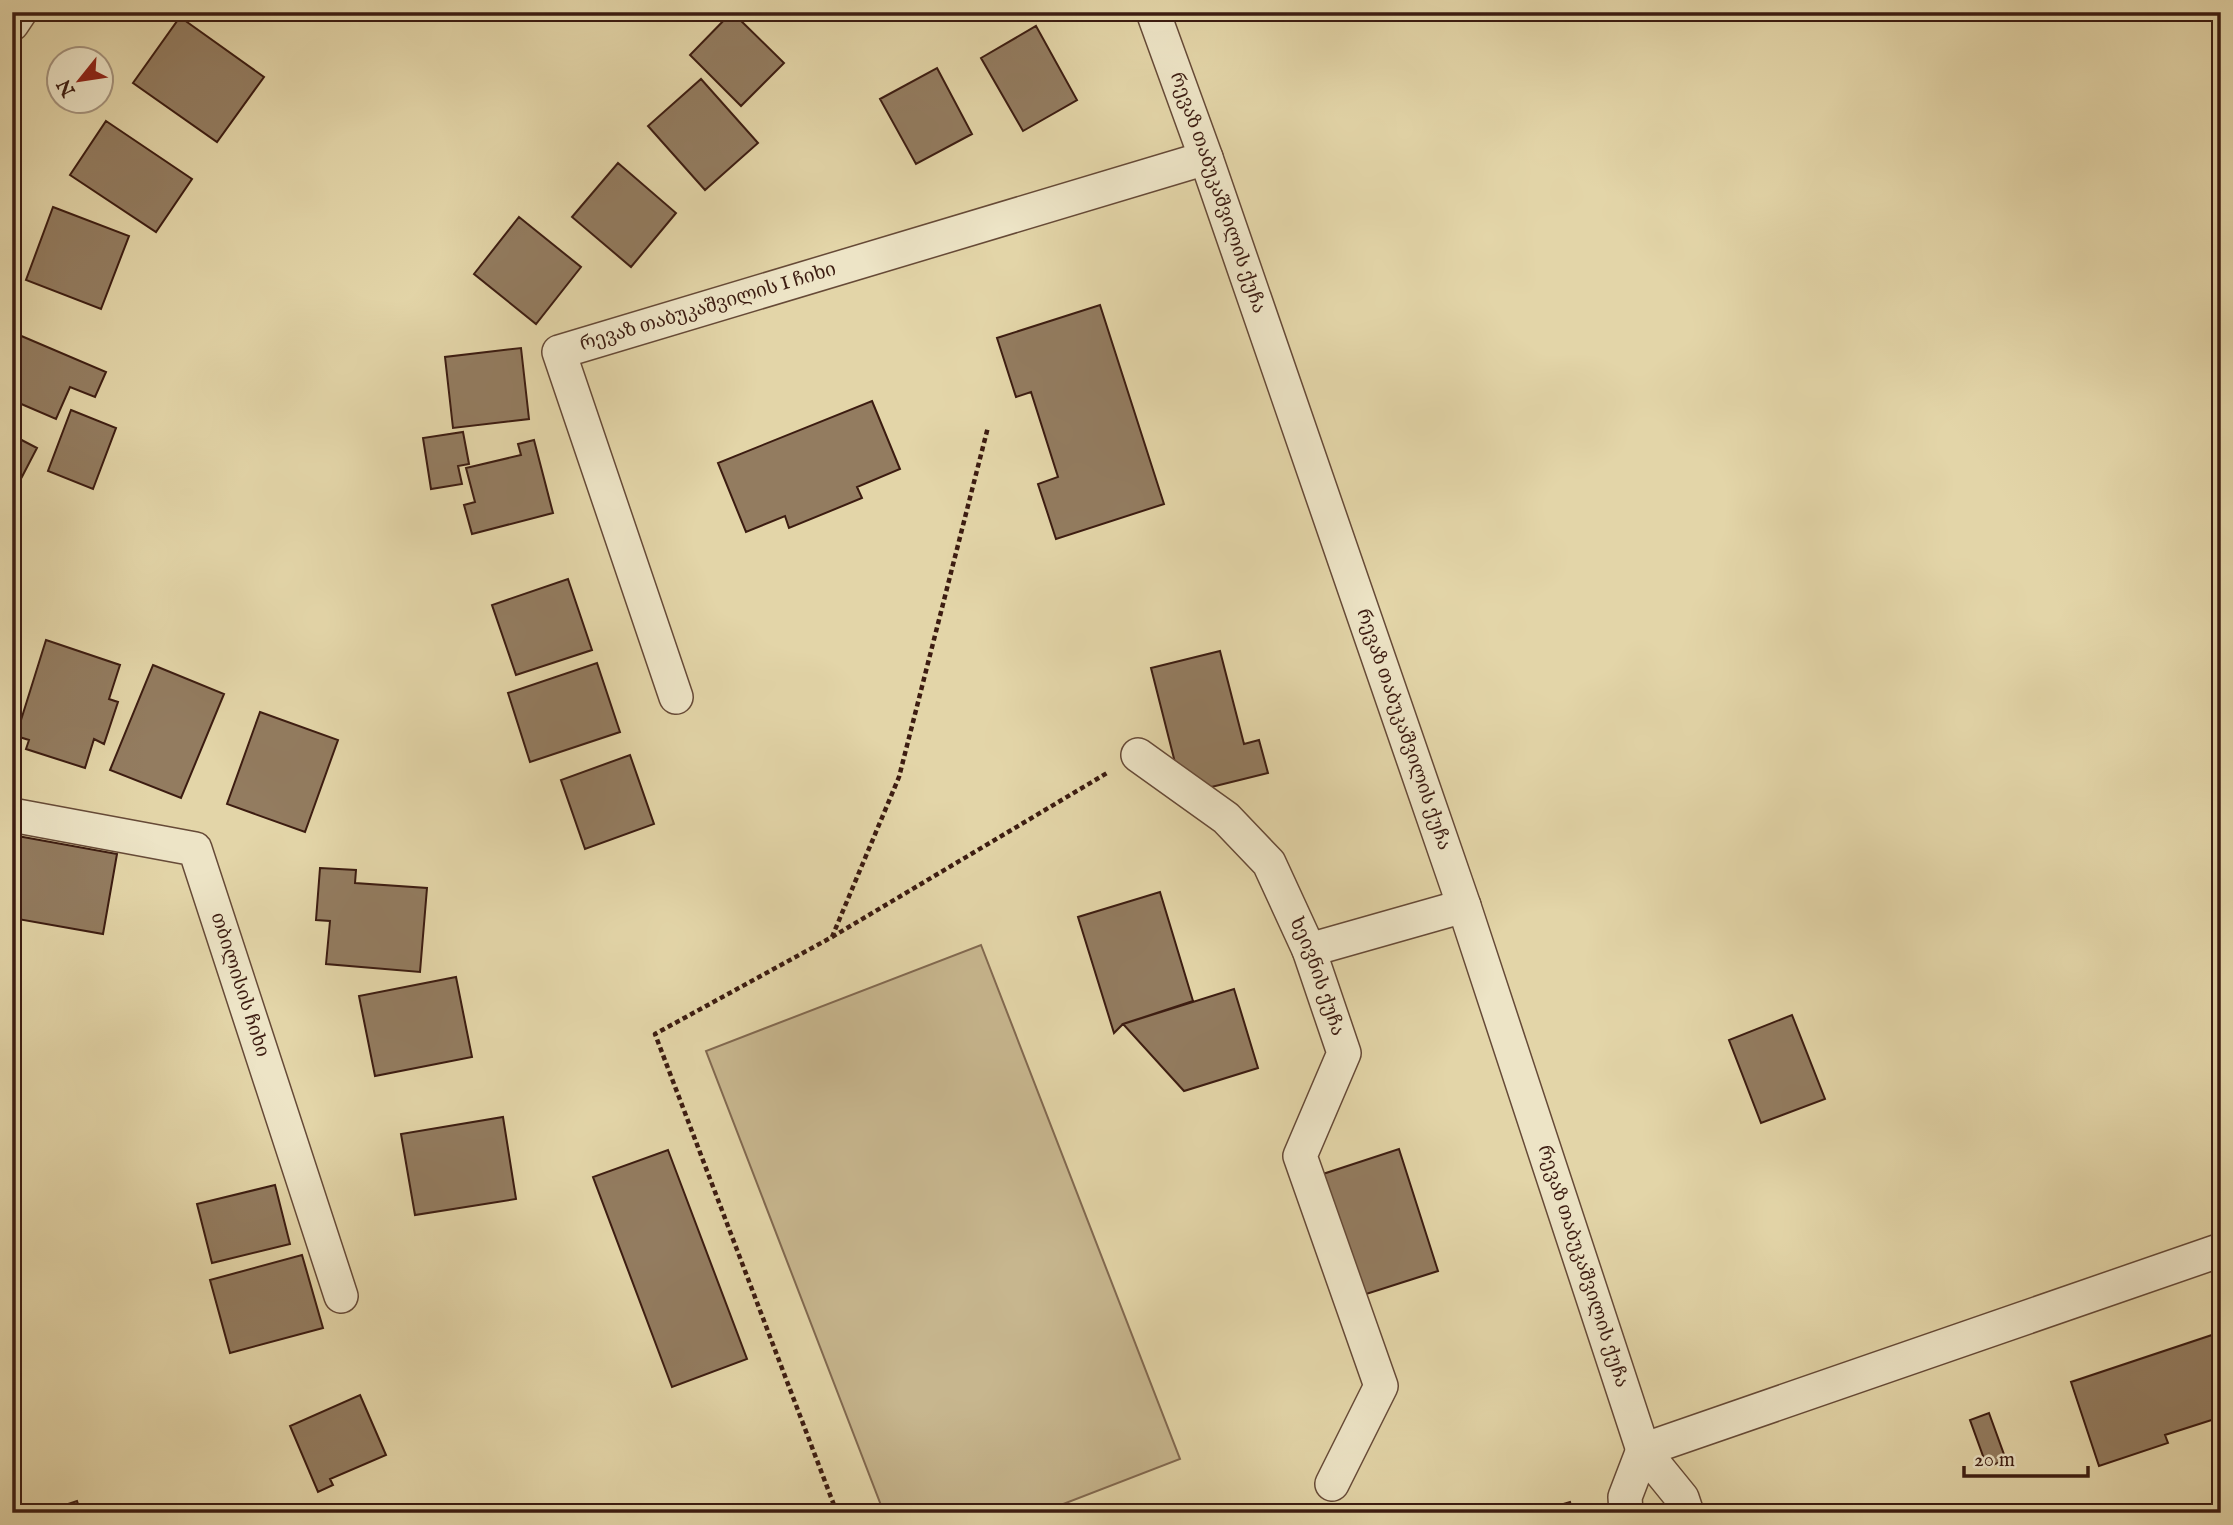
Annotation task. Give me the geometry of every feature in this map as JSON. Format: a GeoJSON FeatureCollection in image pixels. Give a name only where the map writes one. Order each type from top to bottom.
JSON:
{"type":"FeatureCollection","features":[{"type":"Feature","properties":{"kind":"street"},"geometry":{"type":"LineString","coordinates":[[12,24],[20,12]]}},
{"type":"Feature","properties":{"kind":"street","name":"რევაზ თაბუკაშვილის ქუჩა"},"geometry":{"type":"LineString","coordinates":[[1153,12],[1464,906],[1643,1450],[1682,1498],[1687,1513]]}},
{"type":"Feature","properties":{"kind":"street","name":"რევაზ თაბუკაშვილის I ჩიხი"},"geometry":{"type":"LineString","coordinates":[[676,697],[559,352],[1206,158]]}},
{"type":"Feature","properties":{"kind":"street","name":"ხეივნის ქუჩა"},"geometry":{"type":"LineString","coordinates":[[1138,755],[1226,818],[1269,863],[1309,950],[1344,1053],[1300,1156],[1381,1386],[1332,1484]]}},
{"type":"Feature","properties":{"kind":"street","name":"თბილისის ჩიხი"},"geometry":{"type":"LineString","coordinates":[[12,815],[194,849],[341,1296]]}},
{"type":"Feature","properties":{"kind":"street"},"geometry":{"type":"LineString","coordinates":[[1309,950],[1464,906]]}},
{"type":"Feature","properties":{"kind":"street"},"geometry":{"type":"LineString","coordinates":[[1626,1513],[1625,1497],[1643,1450],[2221,1250]]}},
{"type":"Feature","properties":{"kind":"path"},"geometry":{"type":"LineString","coordinates":[[832,937],[899,777],[988,427]]}},
{"type":"Feature","properties":{"kind":"path"},"geometry":{"type":"LineString","coordinates":[[837,1513],[655,1034],[832,937],[1138,755]]}},
{"type":"Feature","properties":{"kind":"shaded area"},"geometry":{"type":"Polygon","coordinates":[[[981,945],[1180,1459],[1040,1513],[884,1513],[706,1051],[981,945]]]}},
{"type":"Feature","properties":{"kind":"building"},"geometry":{"type":"Polygon","coordinates":[[[732,12],[784,63],[741,106],[690,55],[732,12]]]}},
{"type":"Feature","properties":{"kind":"building"},"geometry":{"type":"Polygon","coordinates":[[[180,17],[264,77],[217,142],[133,83],[180,17]]]}},
{"type":"Feature","properties":{"kind":"building"},"geometry":{"type":"Polygon","coordinates":[[[1036,26],[1077,100],[1023,131],[981,58],[1036,26]]]}},
{"type":"Feature","properties":{"kind":"building"},"geometry":{"type":"Polygon","coordinates":[[[937,68],[972,134],[916,164],[880,99],[937,68]]]}},
{"type":"Feature","properties":{"kind":"building"},"geometry":{"type":"Polygon","coordinates":[[[701,79],[758,143],[705,190],[648,126],[701,79]]]}},
{"type":"Feature","properties":{"kind":"building"},"geometry":{"type":"Polygon","coordinates":[[[106,121],[192,179],[156,232],[70,175],[106,121]]]}},
{"type":"Feature","properties":{"kind":"building"},"geometry":{"type":"Polygon","coordinates":[[[618,163],[676,213],[631,267],[572,217],[618,163]]]}},
{"type":"Feature","properties":{"kind":"building"},"geometry":{"type":"Polygon","coordinates":[[[53,207],[129,236],[101,309],[26,280],[53,207]]]}},
{"type":"Feature","properties":{"kind":"building"},"geometry":{"type":"Polygon","coordinates":[[[519,217],[581,267],[536,324],[474,274],[519,217]]]}},
{"type":"Feature","properties":{"kind":"building"},"geometry":{"type":"Polygon","coordinates":[[[1100,305],[1164,504],[1056,539],[1038,484],[1058,477],[1031,392],[1016,397],[997,338],[1100,305]]]}},
{"type":"Feature","properties":{"kind":"building"},"geometry":{"type":"Polygon","coordinates":[[[12,332],[106,372],[95,397],[70,387],[56,419],[12,400],[12,332]]]}},
{"type":"Feature","properties":{"kind":"building"},"geometry":{"type":"Polygon","coordinates":[[[521,348],[529,419],[453,428],[445,357],[521,348]]]}},
{"type":"Feature","properties":{"kind":"building"},"geometry":{"type":"Polygon","coordinates":[[[872,401],[900,469],[857,487],[862,498],[789,528],[785,516],[746,532],[718,463],[872,401]]]}},
{"type":"Feature","properties":{"kind":"building"},"geometry":{"type":"Polygon","coordinates":[[[71,410],[116,428],[93,489],[48,471],[71,410]]]}},
{"type":"Feature","properties":{"kind":"building"},"geometry":{"type":"Polygon","coordinates":[[[463,432],[469,464],[458,466],[462,484],[431,489],[423,438],[463,432]]]}},
{"type":"Feature","properties":{"kind":"building"},"geometry":{"type":"Polygon","coordinates":[[[12,435],[37,448],[12,496],[12,435]]]}},
{"type":"Feature","properties":{"kind":"building"},"geometry":{"type":"Polygon","coordinates":[[[534,440],[553,513],[472,534],[464,505],[475,502],[466,468],[521,455],[518,444],[534,440]]]}},
{"type":"Feature","properties":{"kind":"building"},"geometry":{"type":"Polygon","coordinates":[[[568,579],[592,650],[516,675],[492,605],[568,579]]]}},
{"type":"Feature","properties":{"kind":"building"},"geometry":{"type":"Polygon","coordinates":[[[46,640],[120,665],[109,699],[118,702],[104,744],[94,739],[85,768],[26,749],[29,740],[16,736],[46,640]]]}},
{"type":"Feature","properties":{"kind":"building"},"geometry":{"type":"Polygon","coordinates":[[[1220,651],[1244,744],[1259,740],[1268,773],[1183,794],[1151,668],[1220,651]]]}},
{"type":"Feature","properties":{"kind":"building"},"geometry":{"type":"Polygon","coordinates":[[[597,663],[620,732],[530,762],[508,693],[597,663]]]}},
{"type":"Feature","properties":{"kind":"building"},"geometry":{"type":"Polygon","coordinates":[[[153,665],[224,694],[181,798],[110,770],[153,665]]]}},
{"type":"Feature","properties":{"kind":"building"},"geometry":{"type":"Polygon","coordinates":[[[260,712],[338,740],[305,832],[227,804],[260,712]]]}},
{"type":"Feature","properties":{"kind":"building"},"geometry":{"type":"Polygon","coordinates":[[[630,755],[654,824],[585,849],[561,780],[630,755]]]}},
{"type":"Feature","properties":{"kind":"building"},"geometry":{"type":"Polygon","coordinates":[[[12,835],[117,854],[103,934],[12,918],[12,835]]]}},
{"type":"Feature","properties":{"kind":"building"},"geometry":{"type":"Polygon","coordinates":[[[320,868],[356,870],[355,883],[427,888],[420,972],[326,964],[330,921],[316,920],[320,868]]]}},
{"type":"Feature","properties":{"kind":"building"},"geometry":{"type":"Polygon","coordinates":[[[1160,892],[1193,1001],[1123,1024],[1114,1033],[1078,917],[1160,892]]]}},
{"type":"Feature","properties":{"kind":"building"},"geometry":{"type":"Polygon","coordinates":[[[456,977],[472,1057],[375,1076],[359,996],[456,977]]]}},
{"type":"Feature","properties":{"kind":"building"},"geometry":{"type":"Polygon","coordinates":[[[1234,989],[1258,1068],[1184,1091],[1123,1024],[1234,989]]]}},
{"type":"Feature","properties":{"kind":"building"},"geometry":{"type":"Polygon","coordinates":[[[1792,1015],[1825,1099],[1761,1123],[1729,1040],[1792,1015]]]}},
{"type":"Feature","properties":{"kind":"building"},"geometry":{"type":"Polygon","coordinates":[[[503,1117],[516,1199],[415,1215],[401,1134],[503,1117]]]}},
{"type":"Feature","properties":{"kind":"building"},"geometry":{"type":"Polygon","coordinates":[[[1399,1149],[1438,1271],[1363,1295],[1323,1174],[1399,1149]]]}},
{"type":"Feature","properties":{"kind":"building"},"geometry":{"type":"Polygon","coordinates":[[[668,1150],[747,1359],[672,1387],[593,1177],[668,1150]]]}},
{"type":"Feature","properties":{"kind":"building"},"geometry":{"type":"Polygon","coordinates":[[[275,1185],[290,1244],[212,1263],[197,1204],[275,1185]]]}},
{"type":"Feature","properties":{"kind":"building"},"geometry":{"type":"Polygon","coordinates":[[[302,1255],[323,1328],[230,1353],[210,1280],[302,1255]]]}},
{"type":"Feature","properties":{"kind":"building"},"geometry":{"type":"Polygon","coordinates":[[[2221,1332],[2221,1417],[2165,1435],[2168,1443],[2099,1466],[2071,1382],[2221,1332]]]}},
{"type":"Feature","properties":{"kind":"building"},"geometry":{"type":"Polygon","coordinates":[[[360,1395],[386,1455],[330,1479],[333,1485],[318,1492],[290,1426],[360,1395]]]}},
{"type":"Feature","properties":{"kind":"building"},"geometry":{"type":"Polygon","coordinates":[[[1989,1413],[2006,1460],[1987,1467],[1970,1420],[1989,1413]]]}},
{"type":"Feature","properties":{"kind":"building"},"geometry":{"type":"Polygon","coordinates":[[[12,1417],[19,1440],[12,1442],[12,1417]]]}},
{"type":"Feature","properties":{"kind":"building"},"geometry":{"type":"Polygon","coordinates":[[[77,1501],[81,1513],[41,1513],[77,1501]]]}},
{"type":"Feature","properties":{"kind":"building"},"geometry":{"type":"Polygon","coordinates":[[[1570,1502],[1573,1513],[1533,1513],[1570,1502]]]}}]}
